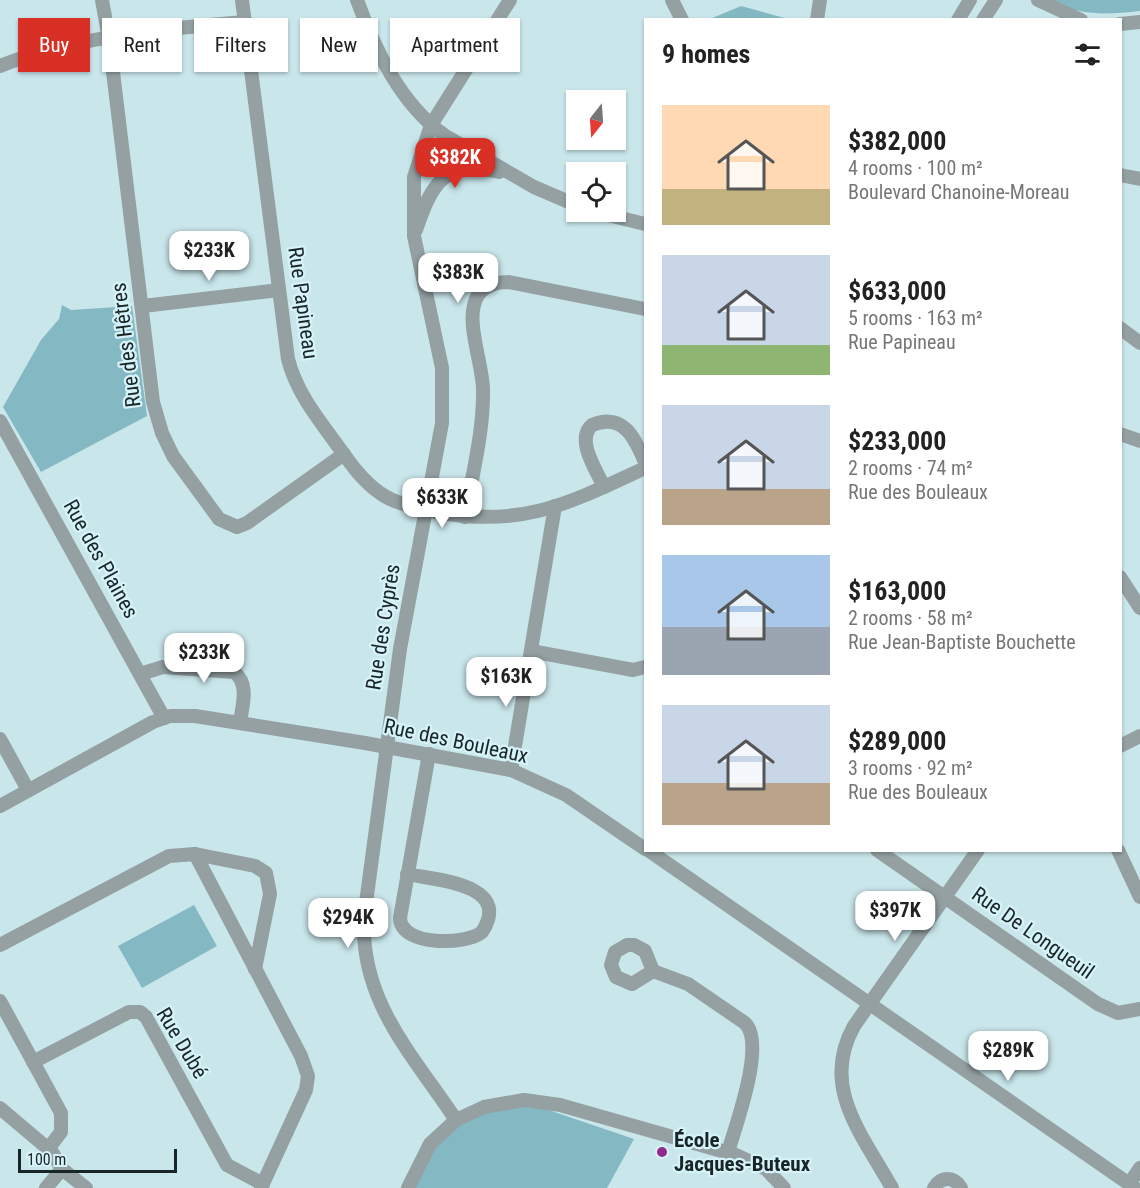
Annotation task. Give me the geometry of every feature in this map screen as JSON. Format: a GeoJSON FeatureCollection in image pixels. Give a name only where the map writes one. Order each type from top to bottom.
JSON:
{"type":"FeatureCollection","features":[{"type":"Feature","properties":{"kind":"street","name":"Rue des Hêtres"},"geometry":{"type":"LineString","coordinates":[[102,0],[105,18]]}},
{"type":"Feature","properties":{"kind":"street","name":"Rue Papineau"},"geometry":{"type":"LineString","coordinates":[[242,0],[245,18]]}},
{"type":"Feature","properties":{"kind":"street"},"geometry":{"type":"LineString","coordinates":[[357,0],[383,62],[410,101],[431,125],[444,135],[516,176],[566,200]]}},
{"type":"Feature","properties":{"kind":"street","name":"Rue des Cyprès"},"geometry":{"type":"LineString","coordinates":[[456,1120],[384,1012],[374,992],[366,964],[364,909],[400,649],[441,423],[443,382],[440,351],[414,236],[414,177],[420,150],[431,125],[510,0]]}},
{"type":"Feature","properties":{"kind":"street"},"geometry":{"type":"LineString","coordinates":[[672,0],[681,18]]}},
{"type":"Feature","properties":{"kind":"street"},"geometry":{"type":"LineString","coordinates":[[817,18],[820,0]]}},
{"type":"Feature","properties":{"kind":"street"},"geometry":{"type":"LineString","coordinates":[[959,18],[970,0]]}},
{"type":"Feature","properties":{"kind":"street"},"geometry":{"type":"LineString","coordinates":[[984,18],[996,0]]}},
{"type":"Feature","properties":{"kind":"street"},"geometry":{"type":"LineString","coordinates":[[1038,0],[1077,18]]}},
{"type":"Feature","properties":{"kind":"street"},"geometry":{"type":"LineString","coordinates":[[1122,24],[1140,22]]}},
{"type":"Feature","properties":{"kind":"street"},"geometry":{"type":"LineString","coordinates":[[0,66],[42,51],[102,40]]}},
{"type":"Feature","properties":{"kind":"street","name":"Rue des Hêtres"},"geometry":{"type":"LineString","coordinates":[[113,72],[153,402],[159,425],[173,456],[222,522],[237,526],[247,524],[344,454]]}},
{"type":"Feature","properties":{"kind":"street","name":"Rue Papineau"},"geometry":{"type":"LineString","coordinates":[[252,72],[288,359],[296,383],[344,454],[378,492],[391,500],[425,510],[465,517],[508,518],[555,506],[644,468]]}},
{"type":"Feature","properties":{"kind":"street"},"geometry":{"type":"LineString","coordinates":[[414,236],[428,195],[446,176],[471,168],[516,176]]}},
{"type":"Feature","properties":{"kind":"street"},"geometry":{"type":"LineString","coordinates":[[1122,175],[1140,179]]}},
{"type":"Feature","properties":{"kind":"street"},"geometry":{"type":"LineString","coordinates":[[626,219],[644,224]]}},
{"type":"Feature","properties":{"kind":"street"},"geometry":{"type":"LineString","coordinates":[[465,517],[481,424],[483,387],[473,317],[476,300],[483,290],[493,284],[509,282],[644,309]]}},
{"type":"Feature","properties":{"kind":"street"},"geometry":{"type":"LineString","coordinates":[[143,306],[279,290]]}},
{"type":"Feature","properties":{"kind":"street"},"geometry":{"type":"LineString","coordinates":[[1122,330],[1140,343]]}},
{"type":"Feature","properties":{"kind":"street","name":"Rue des Plaines"},"geometry":{"type":"LineString","coordinates":[[0,421],[164,718]]}},
{"type":"Feature","properties":{"kind":"street"},"geometry":{"type":"LineString","coordinates":[[604,487],[585,442],[586,433],[592,425],[612,423],[627,429],[635,438],[644,460]]}},
{"type":"Feature","properties":{"kind":"street"},"geometry":{"type":"LineString","coordinates":[[1122,435],[1140,441]]}},
{"type":"Feature","properties":{"kind":"street"},"geometry":{"type":"LineString","coordinates":[[511,770],[555,506]]}},
{"type":"Feature","properties":{"kind":"street"},"geometry":{"type":"LineString","coordinates":[[1122,580],[1140,608]]}},
{"type":"Feature","properties":{"kind":"street"},"geometry":{"type":"LineString","coordinates":[[531,651],[633,670],[644,667]]}},
{"type":"Feature","properties":{"kind":"street"},"geometry":{"type":"LineString","coordinates":[[140,674],[163,667],[234,672],[242,681],[244,688],[240,723]]}},
{"type":"Feature","properties":{"kind":"street","name":"Rue des Bouleaux"},"geometry":{"type":"LineString","coordinates":[[0,806],[164,718],[195,716],[387,746],[511,770],[566,795],[644,849]]}},
{"type":"Feature","properties":{"kind":"street"},"geometry":{"type":"LineString","coordinates":[[1122,745],[1140,736]]}},
{"type":"Feature","properties":{"kind":"street"},"geometry":{"type":"LineString","coordinates":[[0,739],[28,790]]}},
{"type":"Feature","properties":{"kind":"street"},"geometry":{"type":"LineString","coordinates":[[407,873],[469,887],[479,892],[488,908],[487,922],[482,932],[471,938],[421,939],[405,933],[400,918],[407,873],[429,754]]}},
{"type":"Feature","properties":{"kind":"street","name":"Rue des Bouleaux"},"geometry":{"type":"LineString","coordinates":[[649,852],[1132,1186]]}},
{"type":"Feature","properties":{"kind":"street","name":"Rue De Longueuil"},"geometry":{"type":"LineString","coordinates":[[880,852],[1105,1009],[1124,1013],[1140,1009]]}},
{"type":"Feature","properties":{"kind":"street"},"geometry":{"type":"LineString","coordinates":[[892,1188],[848,1108],[840,1082],[840,1062],[846,1042],[869,1005],[977,852]]}},
{"type":"Feature","properties":{"kind":"street"},"geometry":{"type":"LineString","coordinates":[[1119,852],[1140,897]]}},
{"type":"Feature","properties":{"kind":"street"},"geometry":{"type":"LineString","coordinates":[[0,945],[170,856],[195,854],[255,866],[267,873],[270,890],[255,969]]}},
{"type":"Feature","properties":{"kind":"street"},"geometry":{"type":"LineString","coordinates":[[195,854],[301,1056],[308,1076],[304,1097],[262,1186]]}},
{"type":"Feature","properties":{"kind":"street"},"geometry":{"type":"LineString","coordinates":[[653,971],[688,984],[745,1023],[753,1035],[753,1060],[728,1152]]}},
{"type":"Feature","properties":{"kind":"street"},"geometry":{"type":"LineString","coordinates":[[0,1001],[62,1120],[61,1132],[48,1149]]}},
{"type":"Feature","properties":{"kind":"street","name":"Rue Dubé"},"geometry":{"type":"LineString","coordinates":[[33,1062],[129,1012],[140,1011],[146,1017],[227,1165],[262,1186]]}},
{"type":"Feature","properties":{"kind":"street"},"geometry":{"type":"LineString","coordinates":[[408,1188],[430,1144],[456,1120],[484,1107],[534,1100],[728,1152],[759,1164],[784,1188]]}},
{"type":"Feature","properties":{"kind":"street"},"geometry":{"type":"LineString","coordinates":[[0,1108],[48,1149],[62,1168],[86,1188]]}},
{"type":"Feature","properties":{"kind":"street"},"geometry":{"type":"LineString","coordinates":[[46,1188],[62,1168]]}},
{"type":"Feature","properties":{"kind":"street"},"geometry":{"type":"LineString","coordinates":[[1132,1186],[1140,1168]]}},
{"type":"Feature","properties":{"kind":"street"},"geometry":{"type":"LineString","coordinates":[[934,1188],[938,1182],[946,1179],[954,1181],[961,1188]]}},
{"type":"Feature","properties":{"kind":"shaded area"},"geometry":{"type":"Polygon","coordinates":[[[1048,0],[1140,0],[1140,11],[1082,12],[1048,0]]]}},
{"type":"Feature","properties":{"kind":"shaded area"},"geometry":{"type":"Polygon","coordinates":[[[741,6],[784,18],[712,18],[741,6]]]}},
{"type":"Feature","properties":{"kind":"shaded area"},"geometry":{"type":"Polygon","coordinates":[[[62,305],[71,310],[132,306],[147,416],[41,472],[3,407],[41,340],[59,319],[62,305]]]}},
{"type":"Feature","properties":{"kind":"shaded area"},"geometry":{"type":"Polygon","coordinates":[[[194,905],[217,946],[142,988],[118,946],[194,905]]]}},
{"type":"Feature","properties":{"kind":"shaded area"},"geometry":{"type":"Polygon","coordinates":[[[519,1100],[634,1139],[607,1188],[409,1188],[457,1114],[519,1100]]]}},
{"type":"Feature","properties":{"kind":"place","name":"École Jacques-Buteux"},"geometry":{"type":"Point","coordinates":[662,1152]}}]}
